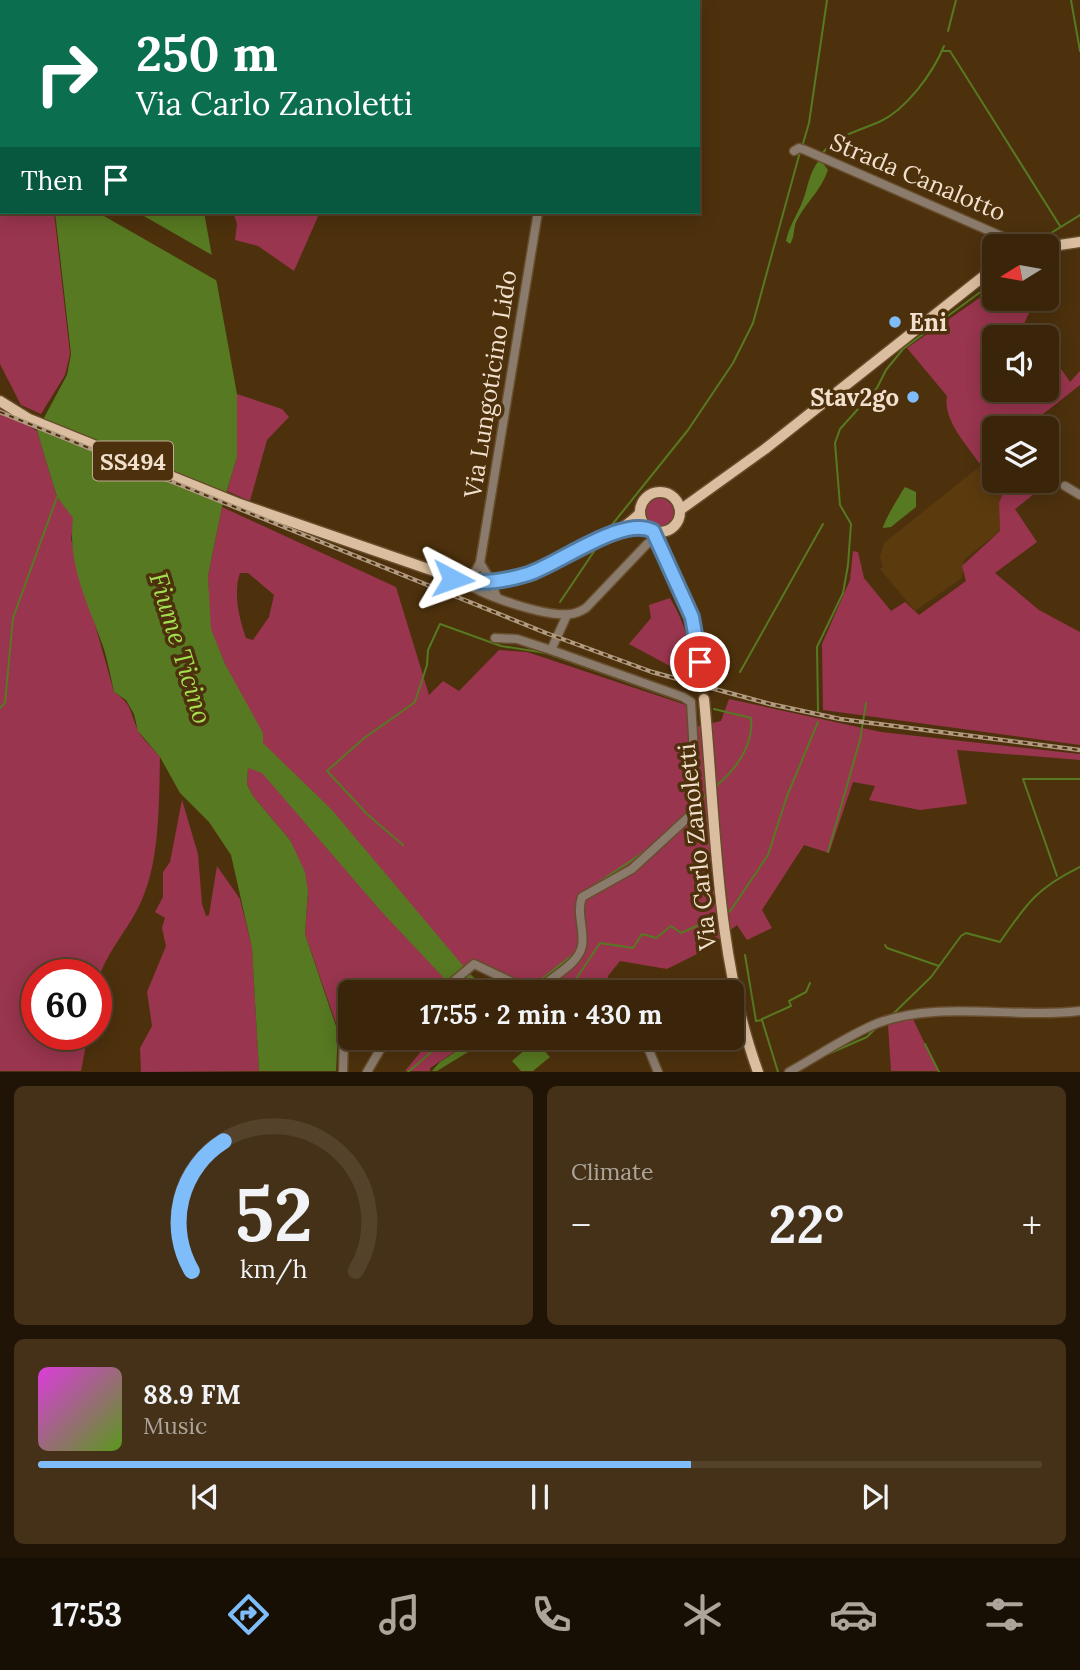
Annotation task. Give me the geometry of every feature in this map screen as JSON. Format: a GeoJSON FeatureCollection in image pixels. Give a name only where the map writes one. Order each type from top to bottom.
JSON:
{"type":"FeatureCollection","features":[{"type":"Feature","properties":{"kind":"main road"},"geometry":{"type":"LineString","coordinates":[[1059,245],[1080,242]]}},
{"type":"Feature","properties":{"kind":"main road","name":"SS494"},"geometry":{"type":"LineString","coordinates":[[0,401],[29,419],[237,503],[463,581],[494,581],[537,570],[615,533],[636,527],[650,530],[671,529],[678,520],[680,510],[982,277]]}},
{"type":"Feature","properties":{"kind":"main road","name":"SS494"},"geometry":{"type":"LineString","coordinates":[[615,533],[640,513],[643,501],[651,494],[662,492],[672,496],[687,496],[718,483]]}},
{"type":"Feature","properties":{"kind":"main road"},"geometry":{"type":"LineString","coordinates":[[672,496],[680,510]]}},
{"type":"Feature","properties":{"kind":"main road"},"geometry":{"type":"LineString","coordinates":[[640,513],[692,617],[702,678]]}},
{"type":"Feature","properties":{"kind":"main road"},"geometry":{"type":"LineString","coordinates":[[669,568],[667,543],[671,529]]}},
{"type":"Feature","properties":{"kind":"main road","name":"Via Carlo Zanoletti"},"geometry":{"type":"LineString","coordinates":[[704,699],[724,915],[738,1002],[758,1072]]}},
{"type":"Feature","properties":{"kind":"street","name":"Strada Canalotto"},"geometry":{"type":"LineString","coordinates":[[799,150],[996,234]]}},
{"type":"Feature","properties":{"kind":"street","name":"Via Lungoticino Lido"},"geometry":{"type":"LineString","coordinates":[[480,563],[538,214]]}},
{"type":"Feature","properties":{"kind":"street"},"geometry":{"type":"LineString","coordinates":[[1065,485],[1080,495]]}},
{"type":"Feature","properties":{"kind":"street"},"geometry":{"type":"LineString","coordinates":[[463,581],[493,596],[567,615],[586,608],[647,544]]}},
{"type":"Feature","properties":{"kind":"street"},"geometry":{"type":"LineString","coordinates":[[463,581],[473,575],[480,563],[494,581],[493,596]]}},
{"type":"Feature","properties":{"kind":"street"},"geometry":{"type":"LineString","coordinates":[[551,650],[567,615]]}},
{"type":"Feature","properties":{"kind":"street"},"geometry":{"type":"LineString","coordinates":[[495,638],[517,639],[551,650],[683,696],[691,702],[697,803],[695,811],[632,869],[582,897],[579,907],[582,948],[577,958],[546,980]]}},
{"type":"Feature","properties":{"kind":"street"},"geometry":{"type":"LineString","coordinates":[[454,980],[470,965],[479,965],[511,980]]}},
{"type":"Feature","properties":{"kind":"street"},"geometry":{"type":"LineString","coordinates":[[789,1072],[883,1022],[916,1014],[1035,1015],[1080,1011]]}},
{"type":"Feature","properties":{"kind":"street"},"geometry":{"type":"LineString","coordinates":[[343,1072],[344,1050]]}},
{"type":"Feature","properties":{"kind":"street"},"geometry":{"type":"LineString","coordinates":[[367,1072],[380,1050]]}},
{"type":"Feature","properties":{"kind":"street"},"geometry":{"type":"LineString","coordinates":[[648,1050],[658,1072]]}},
{"type":"Feature","properties":{"kind":"shaded area"},"geometry":{"type":"Polygon","coordinates":[[[0,214],[54,214],[70,354],[65,375],[41,414],[21,405],[0,364],[0,214]]]}},
{"type":"Feature","properties":{"kind":"shaded area"},"geometry":{"type":"Polygon","coordinates":[[[234,214],[319,214],[294,271],[258,246],[235,240],[237,224],[234,214]]]}},
{"type":"Feature","properties":{"kind":"shaded area"},"geometry":{"type":"Polygon","coordinates":[[[982,296],[982,312],[1028,312],[1023,325],[982,325],[982,402],[1058,402],[1041,416],[982,416],[982,461],[979,463],[952,423],[948,414],[947,396],[907,348],[982,296]]]}},
{"type":"Feature","properties":{"kind":"shaded area"},"geometry":{"type":"Polygon","coordinates":[[[1059,370],[1070,382],[1080,371],[1080,385],[1059,402],[1059,370]]]}},
{"type":"Feature","properties":{"kind":"shaded area"},"geometry":{"type":"Polygon","coordinates":[[[237,394],[282,409],[289,417],[267,440],[250,501],[227,491],[237,457],[237,394]]]}},
{"type":"Feature","properties":{"kind":"shaded area"},"geometry":{"type":"Polygon","coordinates":[[[0,407],[37,431],[57,497],[74,518],[71,539],[114,692],[128,705],[140,733],[160,757],[157,828],[149,881],[138,909],[107,959],[21,959],[21,1050],[85,1050],[81,1071],[0,1071],[0,407]]]}},
{"type":"Feature","properties":{"kind":"shaded area"},"geometry":{"type":"Polygon","coordinates":[[[982,465],[982,493],[1003,493],[999,503],[1000,531],[964,560],[962,578],[915,611],[880,569],[883,567],[880,557],[884,543],[982,465]]]}},
{"type":"Feature","properties":{"kind":"shaded area"},"geometry":{"type":"Polygon","coordinates":[[[1003,493],[1035,493],[1015,509],[1037,542],[995,573],[1039,610],[1080,632],[1080,745],[823,710],[822,644],[850,580],[853,551],[858,552],[864,578],[891,611],[905,602],[919,615],[966,581],[962,566],[1000,531],[999,503],[1003,493]]]}},
{"type":"Feature","properties":{"kind":"shaded area"},"geometry":{"type":"Polygon","coordinates":[[[659,498],[670,502],[674,513],[670,524],[659,528],[648,524],[644,513],[648,502],[659,498]]]}},
{"type":"Feature","properties":{"kind":"shaded area"},"geometry":{"type":"Polygon","coordinates":[[[222,507],[396,587],[429,695],[443,681],[459,691],[499,650],[527,652],[689,706],[690,728],[721,721],[729,699],[881,732],[1080,754],[1080,760],[957,750],[967,804],[920,810],[869,800],[875,786],[853,782],[829,853],[804,845],[762,910],[772,928],[747,940],[737,925],[703,951],[667,969],[620,961],[608,976],[609,980],[514,980],[472,960],[450,980],[338,980],[338,1026],[305,934],[308,892],[290,840],[253,796],[247,784],[248,767],[225,664],[210,629],[208,576],[222,507]],[[240,573],[237,597],[246,638],[253,640],[269,617],[274,595],[248,573],[240,573]]]}},
{"type":"Feature","properties":{"kind":"shaded area"},"geometry":{"type":"Polygon","coordinates":[[[670,598],[687,638],[696,680],[629,644],[651,618],[649,605],[670,598]]]}},
{"type":"Feature","properties":{"kind":"shaded area"},"geometry":{"type":"Polygon","coordinates":[[[182,800],[198,854],[202,904],[206,916],[209,915],[217,866],[240,899],[252,947],[259,1071],[141,1072],[140,1048],[152,1026],[147,992],[166,946],[162,928],[165,918],[155,912],[163,897],[163,872],[170,862],[182,800]]]}},
{"type":"Feature","properties":{"kind":"shaded area"},"geometry":{"type":"Polygon","coordinates":[[[912,1017],[938,1071],[891,1071],[888,1025],[912,1017]]]}},
{"type":"Feature","properties":{"kind":"shaded area"},"geometry":{"type":"Polygon","coordinates":[[[422,1050],[457,1050],[430,1068],[430,1071],[405,1071],[422,1050]]]}},
{"type":"Feature","properties":{"kind":"water"},"geometry":{"type":"Polygon","coordinates":[[[820,159],[828,170],[796,222],[790,244],[786,241],[789,231],[820,159]]]}},
{"type":"Feature","properties":{"kind":"water","name":"Fiume Ticino"},"geometry":{"type":"Polygon","coordinates":[[[55,214],[204,214],[237,394],[237,457],[222,507],[208,576],[211,629],[225,664],[263,733],[263,743],[332,810],[477,980],[446,980],[380,910],[262,773],[248,768],[247,784],[253,796],[290,840],[305,872],[308,891],[305,934],[338,1032],[336,1071],[259,1071],[252,948],[231,855],[209,822],[180,793],[160,757],[138,731],[134,714],[126,700],[114,692],[104,649],[76,569],[73,518],[57,497],[37,431],[67,375],[71,354],[55,214]]]}},
{"type":"Feature","properties":{"kind":"water"},"geometry":{"type":"Polygon","coordinates":[[[905,487],[916,492],[916,507],[891,527],[883,528],[889,515],[905,487]]]}},
{"type":"Feature","properties":{"kind":"water"},"geometry":{"type":"Polygon","coordinates":[[[458,1050],[471,1050],[437,1071],[432,1071],[458,1050]]]}},
{"type":"Feature","properties":{"kind":"water"},"geometry":{"type":"Polygon","coordinates":[[[525,1050],[543,1050],[550,1057],[533,1071],[521,1071],[512,1061],[525,1050]]]}},
{"type":"Feature","properties":{"kind":"pier"},"geometry":{"type":"Polygon","coordinates":[[[100,214],[140,214],[217,258],[221,283],[100,214]]]}},
{"type":"Feature","properties":{"kind":"waterway"},"geometry":{"type":"LineString","coordinates":[[802,147],[809,123],[827,0]]}},
{"type":"Feature","properties":{"kind":"waterway"},"geometry":{"type":"LineString","coordinates":[[948,31],[956,0]]}},
{"type":"Feature","properties":{"kind":"waterway"},"geometry":{"type":"LineString","coordinates":[[1071,0],[1080,51]]}},
{"type":"Feature","properties":{"kind":"waterway"},"geometry":{"type":"LineString","coordinates":[[822,154],[841,138],[879,122],[899,109],[926,79],[944,46]]}},
{"type":"Feature","properties":{"kind":"waterway"},"geometry":{"type":"LineString","coordinates":[[942,51],[950,51],[1060,226]]}},
{"type":"Feature","properties":{"kind":"waterway"},"geometry":{"type":"LineString","coordinates":[[607,531],[688,430],[733,363],[753,323],[800,152]]}},
{"type":"Feature","properties":{"kind":"waterway"},"geometry":{"type":"LineString","coordinates":[[1049,234],[1080,215]]}},
{"type":"Feature","properties":{"kind":"waterway"},"geometry":{"type":"LineString","coordinates":[[818,711],[817,647],[843,593],[848,565],[851,524],[840,505],[835,443],[840,429],[877,388],[886,370],[903,349],[982,291]]}},
{"type":"Feature","properties":{"kind":"waterway"},"geometry":{"type":"LineString","coordinates":[[0,708],[5,703],[13,618],[57,497]]}},
{"type":"Feature","properties":{"kind":"waterway"},"geometry":{"type":"LineString","coordinates":[[740,672],[823,524]]}},
{"type":"Feature","properties":{"kind":"waterway"},"geometry":{"type":"LineString","coordinates":[[560,602],[597,547]]}},
{"type":"Feature","properties":{"kind":"waterway"},"geometry":{"type":"LineString","coordinates":[[403,845],[367,814],[327,771],[363,739],[415,702],[427,665],[428,650],[440,624],[501,646],[546,653],[681,701]]}},
{"type":"Feature","properties":{"kind":"waterway"},"geometry":{"type":"LineString","coordinates":[[828,852],[860,740],[866,703]]}},
{"type":"Feature","properties":{"kind":"waterway"},"geometry":{"type":"LineString","coordinates":[[714,709],[751,718],[749,738],[742,757],[715,787]]}},
{"type":"Feature","properties":{"kind":"waterway"},"geometry":{"type":"LineString","coordinates":[[725,913],[731,910],[768,855],[787,796],[818,722]]}},
{"type":"Feature","properties":{"kind":"waterway"},"geometry":{"type":"LineString","coordinates":[[1057,876],[1023,779],[1080,779]]}},
{"type":"Feature","properties":{"kind":"waterway"},"geometry":{"type":"LineString","coordinates":[[699,801],[708,793]]}},
{"type":"Feature","properties":{"kind":"waterway"},"geometry":{"type":"LineString","coordinates":[[671,827],[693,807]]}},
{"type":"Feature","properties":{"kind":"waterway"},"geometry":{"type":"LineString","coordinates":[[587,890],[647,850]]}},
{"type":"Feature","properties":{"kind":"waterway"},"geometry":{"type":"LineString","coordinates":[[892,1015],[931,977],[961,936],[966,933],[1000,942],[1034,898],[1053,882],[1080,867]]}},
{"type":"Feature","properties":{"kind":"waterway"},"geometry":{"type":"LineString","coordinates":[[575,980],[600,943],[633,948],[642,934],[656,938],[671,926],[681,933],[717,917]]}},
{"type":"Feature","properties":{"kind":"waterway"},"geometry":{"type":"LineString","coordinates":[[885,945],[939,966]]}},
{"type":"Feature","properties":{"kind":"waterway"},"geometry":{"type":"LineString","coordinates":[[541,980],[575,953]]}},
{"type":"Feature","properties":{"kind":"waterway"},"geometry":{"type":"LineString","coordinates":[[745,955],[756,1021],[762,1020],[778,1072]]}},
{"type":"Feature","properties":{"kind":"waterway"},"geometry":{"type":"LineString","coordinates":[[762,1019],[791,1006],[789,1001],[806,992],[810,983]]}},
{"type":"Feature","properties":{"kind":"waterway"},"geometry":{"type":"LineString","coordinates":[[828,1054],[867,1037],[877,1027]]}},
{"type":"Feature","properties":{"kind":"waterway"},"geometry":{"type":"LineString","coordinates":[[925,1044],[939,1072]]}},
{"type":"Feature","properties":{"kind":"waterway"},"geometry":{"type":"LineString","coordinates":[[408,1072],[434,1050]]}},
{"type":"Feature","properties":{"kind":"tunnel"},"geometry":{"type":"LineString","coordinates":[[702,678],[704,699]]}},
{"type":"Feature","properties":{"kind":"railway"},"geometry":{"type":"LineString","coordinates":[[0,412],[546,633],[652,672],[770,704],[840,719],[1080,750]]}},
{"type":"Feature","properties":{"kind":"place","name":"Eni"},"geometry":{"type":"Point","coordinates":[895,322]}},
{"type":"Feature","properties":{"kind":"place","name":"Stav2go"},"geometry":{"type":"Point","coordinates":[913,397]}},
{"type":"Feature","properties":{"kind":"route"},"geometry":{"type":"LineString","coordinates":[[453,579],[497,581],[526,575],[615,533],[636,527],[647,528],[653,531],[673,579],[685,599],[699,646],[700,662]]}}]}
